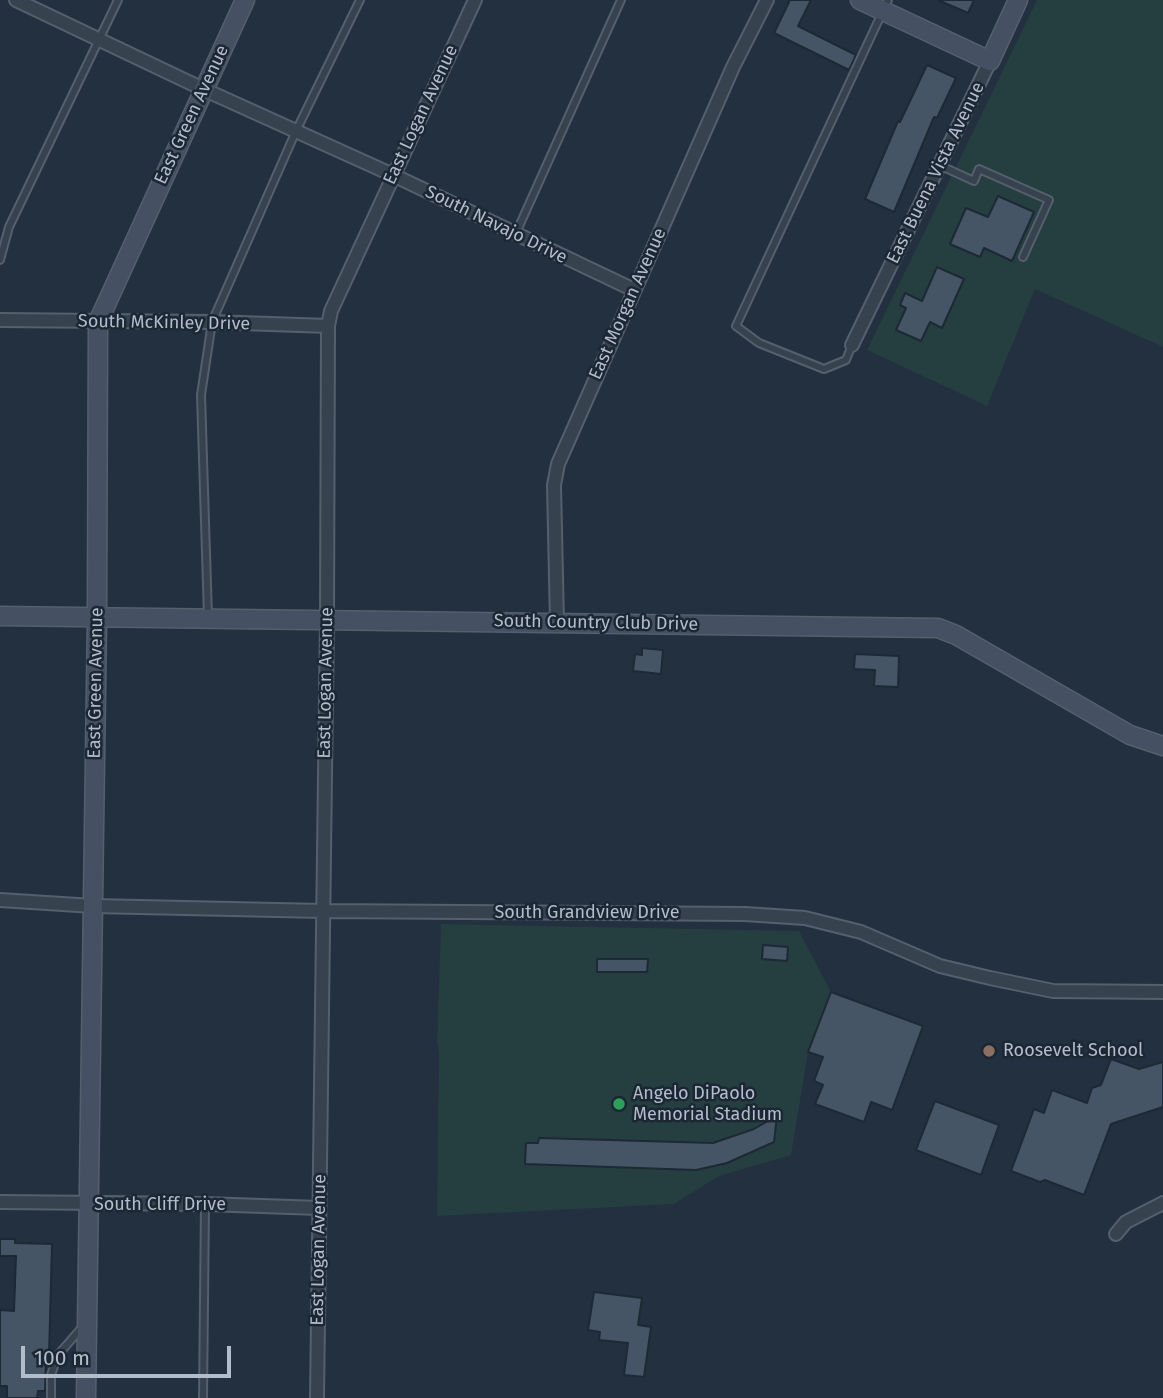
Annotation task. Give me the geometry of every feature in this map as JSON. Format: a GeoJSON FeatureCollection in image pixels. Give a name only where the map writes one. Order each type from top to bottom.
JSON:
{"type":"FeatureCollection","features":[{"type":"Feature","properties":{"kind":"street","name":"South Navajo Drive"},"geometry":{"type":"LineString","coordinates":[[16,0],[634,290]]}},
{"type":"Feature","properties":{"kind":"street","name":"East Green Avenue"},"geometry":{"type":"LineString","coordinates":[[86,1398],[97,617],[98,322],[245,0]]}},
{"type":"Feature","properties":{"kind":"street","name":"East Logan Avenue"},"geometry":{"type":"LineString","coordinates":[[317,1398],[328,326],[331,311],[475,0]]}},
{"type":"Feature","properties":{"kind":"street","name":"East Morgan Avenue"},"geometry":{"type":"LineString","coordinates":[[557,623],[554,485],[558,464],[733,67],[767,0]]}},
{"type":"Feature","properties":{"kind":"street"},"geometry":{"type":"LineString","coordinates":[[860,0],[886,5],[990,61]]}},
{"type":"Feature","properties":{"kind":"street","name":"East Buena Vista Avenue"},"geometry":{"type":"LineString","coordinates":[[852,345],[1018,0]]}},
{"type":"Feature","properties":{"kind":"street","name":"South McKinley Drive"},"geometry":{"type":"LineString","coordinates":[[0,320],[328,326]]}},
{"type":"Feature","properties":{"kind":"street","name":"South Country Club Drive"},"geometry":{"type":"LineString","coordinates":[[0,616],[938,628],[956,635],[1130,735],[1163,746]]}},
{"type":"Feature","properties":{"kind":"street","name":"South Grandview Drive"},"geometry":{"type":"LineString","coordinates":[[0,900],[93,906],[323,911],[745,914],[805,918],[861,932],[940,966],[990,978],[1053,991],[1163,992]]}},
{"type":"Feature","properties":{"kind":"street","name":"South Cliff Drive"},"geometry":{"type":"LineString","coordinates":[[0,1202],[319,1208]]}},
{"type":"Feature","properties":{"kind":"street"},"geometry":{"type":"LineString","coordinates":[[1116,1234],[1126,1222],[1163,1203]]}},
{"type":"Feature","properties":{"kind":"lane"},"geometry":{"type":"LineString","coordinates":[[0,260],[9,227],[118,0]]}},
{"type":"Feature","properties":{"kind":"lane"},"geometry":{"type":"LineString","coordinates":[[208,618],[201,395],[212,322],[296,131],[360,0]]}},
{"type":"Feature","properties":{"kind":"lane"},"geometry":{"type":"LineString","coordinates":[[516,235],[621,0]]}},
{"type":"Feature","properties":{"kind":"lane"},"geometry":{"type":"LineString","coordinates":[[852,345],[846,360],[824,369],[759,343],[736,326],[886,5]]}},
{"type":"Feature","properties":{"kind":"lane"},"geometry":{"type":"LineString","coordinates":[[939,165],[974,181],[979,169],[1049,200],[1023,257]]}},
{"type":"Feature","properties":{"kind":"lane"},"geometry":{"type":"LineString","coordinates":[[203,1398],[205,1204]]}},
{"type":"Feature","properties":{"kind":"lane"},"geometry":{"type":"LineString","coordinates":[[51,1398],[51,1375],[58,1355],[87,1321]]}},
{"type":"Feature","properties":{"kind":"green space"},"geometry":{"type":"Polygon","coordinates":[[[1037,0],[1163,0],[1163,347],[1035,289],[987,406],[867,350],[1037,0]]]}},
{"type":"Feature","properties":{"kind":"green space","name":"Angelo DiPaolo Memorial Stadium"},"geometry":{"type":"Polygon","coordinates":[[[441,924],[799,931],[831,992],[808,1052],[791,1155],[719,1176],[674,1204],[437,1216],[437,1042],[441,924]]]}},
{"type":"Feature","properties":{"kind":"building"},"geometry":{"type":"Polygon","coordinates":[[[790,0],[811,0],[798,26],[856,55],[849,70],[774,33],[790,0]]]}},
{"type":"Feature","properties":{"kind":"building"},"geometry":{"type":"Polygon","coordinates":[[[938,0],[974,0],[968,13],[938,0]]]}},
{"type":"Feature","properties":{"kind":"building"},"geometry":{"type":"Polygon","coordinates":[[[927,65],[956,78],[937,118],[934,117],[894,212],[865,199],[898,121],[900,122],[927,65]]]}},
{"type":"Feature","properties":{"kind":"building"},"geometry":{"type":"Polygon","coordinates":[[[998,196],[1034,212],[1012,261],[984,248],[980,257],[950,244],[966,208],[988,217],[998,196]]]}},
{"type":"Feature","properties":{"kind":"building"},"geometry":{"type":"Polygon","coordinates":[[[937,267],[964,279],[942,328],[930,322],[921,341],[896,330],[906,308],[900,305],[905,293],[922,301],[937,267]]]}},
{"type":"Feature","properties":{"kind":"building"},"geometry":{"type":"Polygon","coordinates":[[[642,648],[663,650],[661,674],[633,671],[635,654],[642,655],[642,648]]]}},
{"type":"Feature","properties":{"kind":"building"},"geometry":{"type":"Polygon","coordinates":[[[855,654],[899,656],[898,687],[874,686],[875,670],[854,669],[855,654]]]}},
{"type":"Feature","properties":{"kind":"building"},"geometry":{"type":"Polygon","coordinates":[[[763,945],[788,947],[787,961],[762,959],[763,945]]]}},
{"type":"Feature","properties":{"kind":"building"},"geometry":{"type":"Polygon","coordinates":[[[597,959],[648,959],[647,972],[597,972],[597,959]]]}},
{"type":"Feature","properties":{"kind":"building"},"geometry":{"type":"Polygon","coordinates":[[[831,992],[923,1026],[892,1110],[871,1102],[864,1122],[815,1104],[823,1085],[814,1081],[823,1057],[808,1052],[831,992]]]}},
{"type":"Feature","properties":{"kind":"building"},"geometry":{"type":"Polygon","coordinates":[[[1111,1059],[1139,1069],[1163,1062],[1163,1107],[1111,1124],[1084,1195],[1011,1171],[1034,1109],[1044,1113],[1052,1090],[1087,1103],[1092,1088],[1101,1085],[1111,1059]]]}},
{"type":"Feature","properties":{"kind":"building"},"geometry":{"type":"Polygon","coordinates":[[[935,1101],[999,1125],[981,1175],[916,1150],[935,1101]]]}},
{"type":"Feature","properties":{"kind":"building"},"geometry":{"type":"Polygon","coordinates":[[[777,1116],[774,1142],[727,1163],[696,1170],[525,1164],[526,1143],[538,1143],[539,1138],[713,1143],[754,1129],[777,1116]]]}},
{"type":"Feature","properties":{"kind":"building"},"geometry":{"type":"Polygon","coordinates":[[[0,1239],[15,1239],[15,1243],[52,1244],[49,1356],[46,1356],[45,1391],[38,1391],[37,1398],[7,1398],[7,1386],[0,1386],[0,1310],[14,1311],[16,1256],[0,1256],[0,1239]]]}},
{"type":"Feature","properties":{"kind":"building"},"geometry":{"type":"Polygon","coordinates":[[[594,1292],[642,1298],[638,1325],[651,1327],[644,1377],[624,1375],[628,1343],[599,1340],[600,1332],[588,1330],[594,1292]]]}},
{"type":"Feature","properties":{"kind":"place","name":"Roosevelt School"},"geometry":{"type":"Point","coordinates":[989,1051]}},
{"type":"Feature","properties":{"kind":"place","name":"Angelo DiPaolo Memorial Stadium"},"geometry":{"type":"Point","coordinates":[619,1104]}}]}
